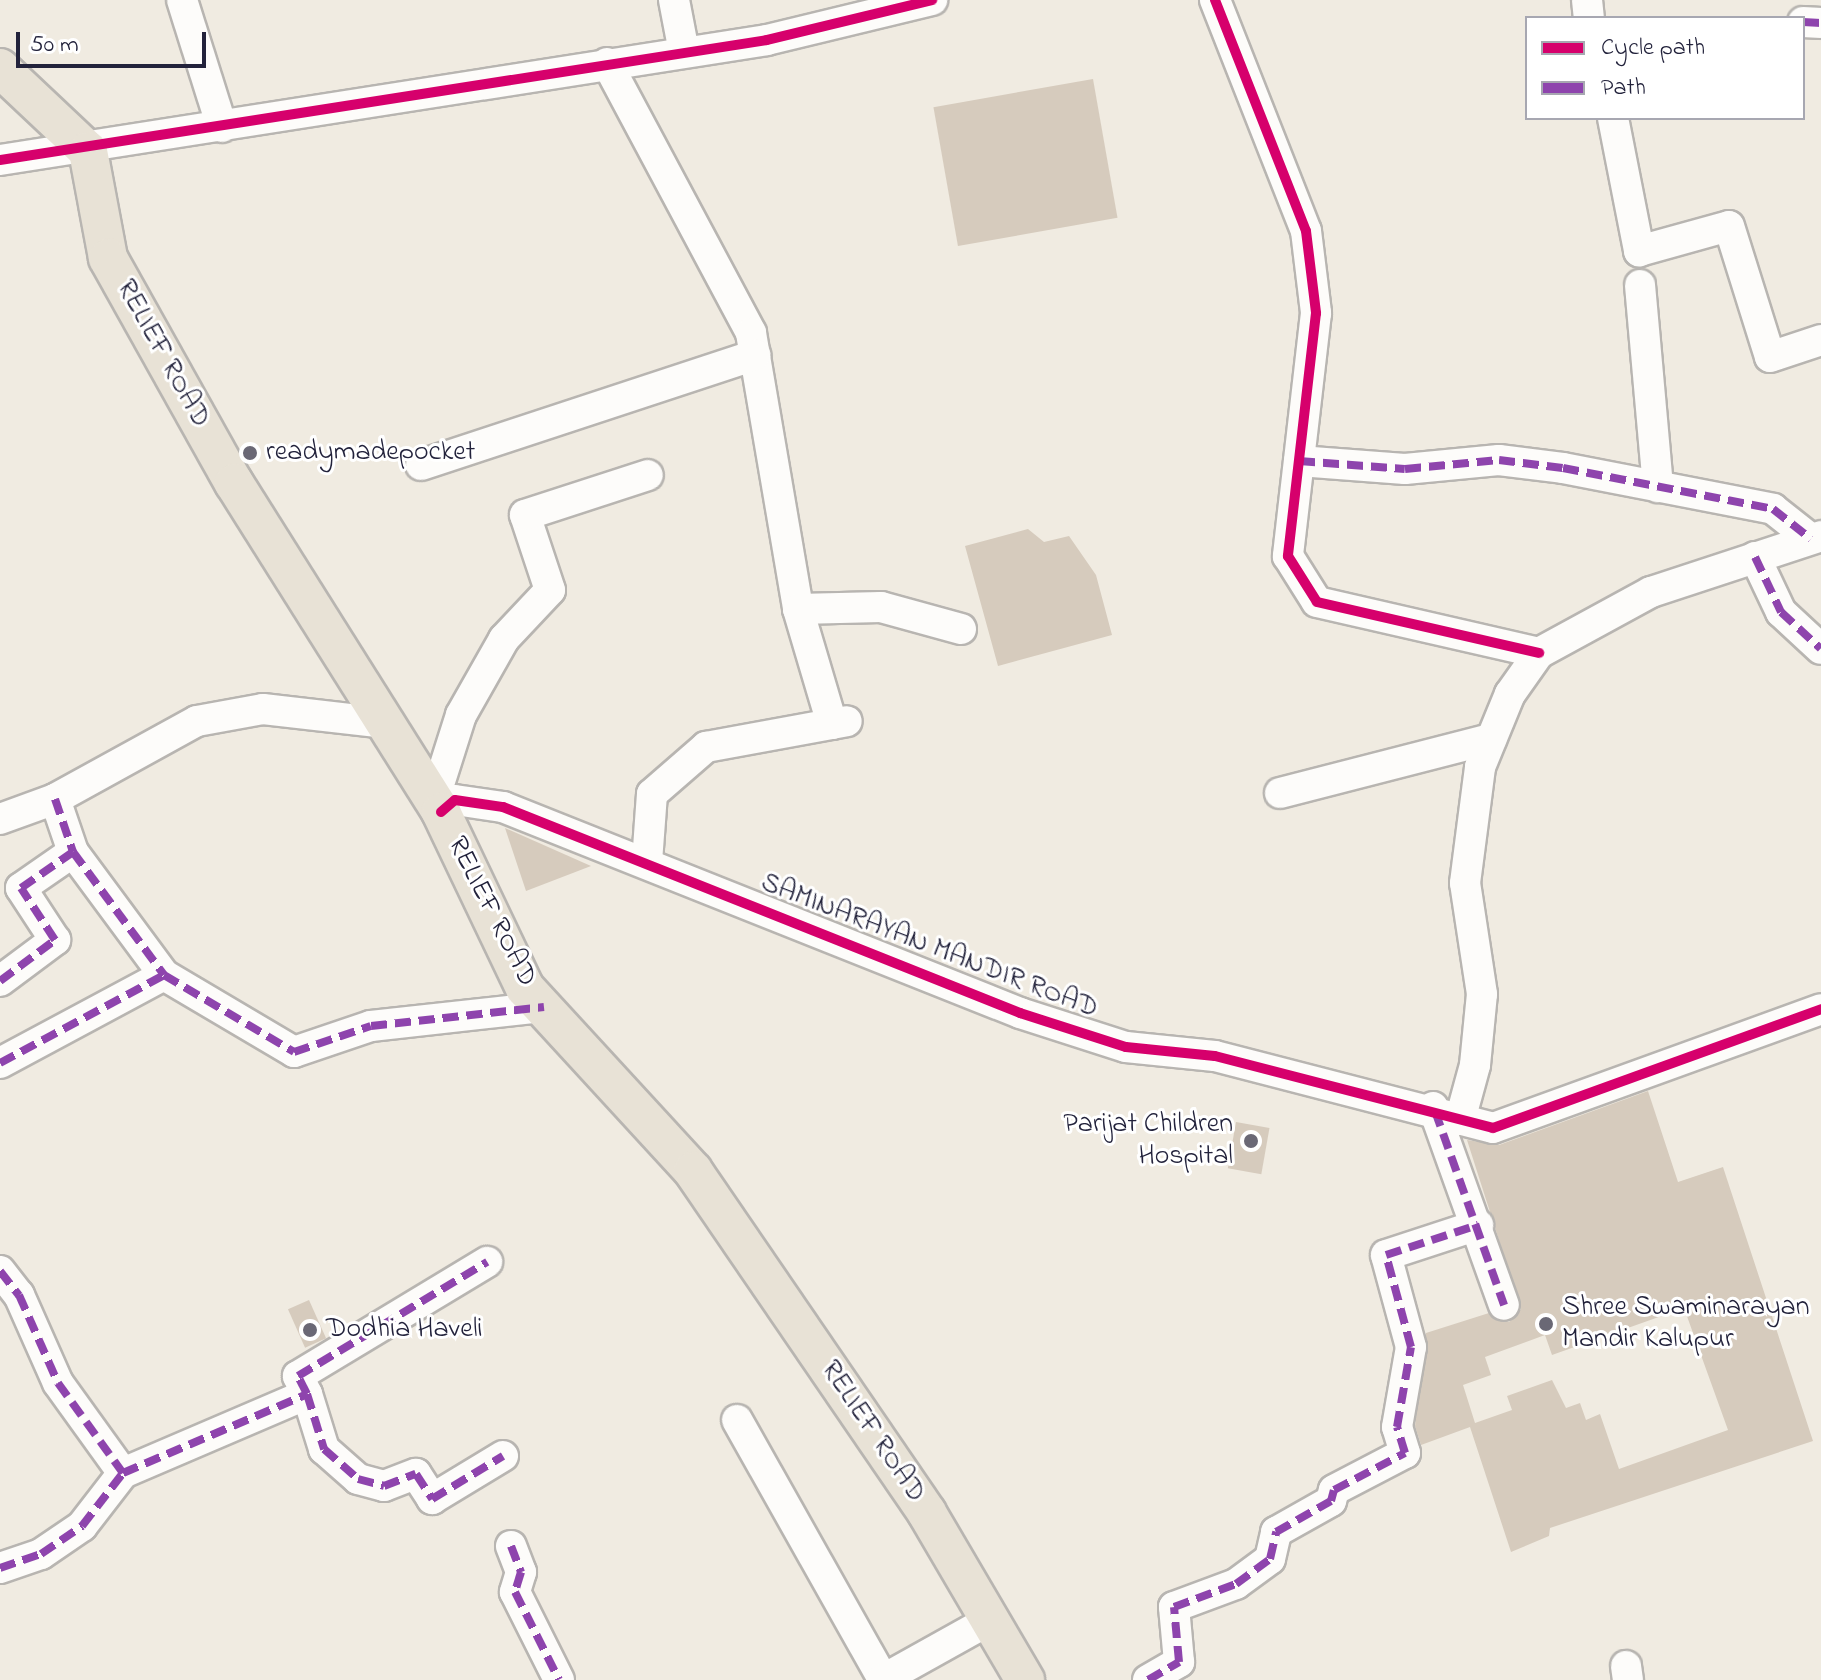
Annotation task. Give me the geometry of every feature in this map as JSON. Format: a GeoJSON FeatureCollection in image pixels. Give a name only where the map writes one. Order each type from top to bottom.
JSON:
{"type":"FeatureCollection","features":[{"type":"Feature","properties":{"kind":"main road"},"geometry":{"type":"LineString","coordinates":[[0,68],[88,151]]}},
{"type":"Feature","properties":{"kind":"main road","name":"RELIEF ROAD"},"geometry":{"type":"LineString","coordinates":[[88,151],[108,258],[234,483],[438,806],[525,988],[693,1171],[927,1513],[1025,1680]]}},
{"type":"Feature","properties":{"kind":"street"},"geometry":{"type":"LineString","coordinates":[[182,0],[222,127]]}},
{"type":"Feature","properties":{"kind":"street"},"geometry":{"type":"LineString","coordinates":[[674,0],[684,52]]}},
{"type":"Feature","properties":{"kind":"street"},"geometry":{"type":"LineString","coordinates":[[0,160],[88,151],[684,52],[932,0]]}},
{"type":"Feature","properties":{"kind":"street"},"geometry":{"type":"LineString","coordinates":[[1215,0],[1306,231],[1316,313],[1288,556],[1317,602],[1539,653]]}},
{"type":"Feature","properties":{"kind":"street"},"geometry":{"type":"LineString","coordinates":[[607,63],[751,333],[798,609],[840,722],[706,747],[652,794],[647,862]]}},
{"type":"Feature","properties":{"kind":"street"},"geometry":{"type":"LineString","coordinates":[[1613,120],[1639,251],[1729,226],[1770,357],[1821,340]]}},
{"type":"Feature","properties":{"kind":"street"},"geometry":{"type":"LineString","coordinates":[[1640,285],[1658,487]]}},
{"type":"Feature","properties":{"kind":"street"},"geometry":{"type":"LineString","coordinates":[[421,465],[755,355]]}},
{"type":"Feature","properties":{"kind":"street"},"geometry":{"type":"LineString","coordinates":[[1299,461],[1405,469],[1499,460],[1773,509],[1816,538]]}},
{"type":"Feature","properties":{"kind":"street"},"geometry":{"type":"LineString","coordinates":[[438,806],[461,715],[504,639],[550,590],[525,515],[648,475]]}},
{"type":"Feature","properties":{"kind":"street"},"geometry":{"type":"LineString","coordinates":[[1504,1305],[1446,1114],[1475,1065],[1482,994],[1465,883],[1480,767],[1491,739],[1510,694],[1539,653],[1651,592],[1816,538]]}},
{"type":"Feature","properties":{"kind":"street"},"geometry":{"type":"LineString","coordinates":[[1755,557],[1781,612],[1821,649]]}},
{"type":"Feature","properties":{"kind":"street"},"geometry":{"type":"LineString","coordinates":[[798,609],[881,607],[961,629]]}},
{"type":"Feature","properties":{"kind":"street"},"geometry":{"type":"LineString","coordinates":[[0,819],[55,799],[197,721],[263,709],[386,723]]}},
{"type":"Feature","properties":{"kind":"street"},"geometry":{"type":"LineString","coordinates":[[1280,793],[1491,739]]}},
{"type":"Feature","properties":{"kind":"street"},"geometry":{"type":"LineString","coordinates":[[55,799],[73,852],[164,975],[294,1052],[371,1026],[544,1007]]}},
{"type":"Feature","properties":{"kind":"street","name":"SAMINARAYAN MANDIR ROAD"},"geometry":{"type":"LineString","coordinates":[[438,806],[455,800],[503,807],[1020,1013],[1126,1047],[1215,1056],[1493,1128],[1821,1009]]}},
{"type":"Feature","properties":{"kind":"street"},"geometry":{"type":"LineString","coordinates":[[0,981],[55,940],[21,888],[73,852]]}},
{"type":"Feature","properties":{"kind":"street"},"geometry":{"type":"LineString","coordinates":[[0,1063],[164,975]]}},
{"type":"Feature","properties":{"kind":"street"},"geometry":{"type":"LineString","coordinates":[[1148,1680],[1179,1662],[1174,1607],[1236,1584],[1270,1559],[1276,1532],[1331,1501],[1334,1490],[1405,1453],[1397,1427],[1411,1347],[1386,1255],[1478,1225]]}},
{"type":"Feature","properties":{"kind":"street"},"geometry":{"type":"LineString","coordinates":[[487,1262],[298,1376],[307,1394],[324,1449],[358,1479],[384,1486],[416,1474],[432,1499],[503,1456]]}},
{"type":"Feature","properties":{"kind":"street"},"geometry":{"type":"LineString","coordinates":[[0,1271],[19,1295],[58,1383],[123,1473]]}},
{"type":"Feature","properties":{"kind":"street"},"geometry":{"type":"LineString","coordinates":[[0,1568],[41,1554],[82,1526],[123,1473],[307,1394]]}},
{"type":"Feature","properties":{"kind":"street"},"geometry":{"type":"LineString","coordinates":[[737,1420],[882,1680],[990,1620]]}},
{"type":"Feature","properties":{"kind":"street"},"geometry":{"type":"LineString","coordinates":[[511,1546],[521,1572],[515,1592],[559,1680]]}},
{"type":"Feature","properties":{"kind":"building"},"geometry":{"type":"Polygon","coordinates":[[[1093,79],[1117,218],[958,246],[933,107],[1093,79]]]}},
{"type":"Feature","properties":{"kind":"building"},"geometry":{"type":"Polygon","coordinates":[[[1028,529],[1044,542],[1069,536],[1096,575],[1112,635],[998,666],[965,546],[1028,529]]]}},
{"type":"Feature","properties":{"kind":"building"},"geometry":{"type":"Polygon","coordinates":[[[505,828],[591,866],[526,891],[505,828]]]}},
{"type":"Feature","properties":{"kind":"building","name":"Shree Swaminarayan Mandir Kalupur"},"geometry":{"type":"Polygon","coordinates":[[[1648,1091],[1678,1182],[1723,1167],[1813,1441],[1550,1528],[1549,1536],[1511,1552],[1470,1427],[1421,1445],[1415,1426],[1426,1333],[1489,1313],[1509,1322],[1521,1309],[1467,1140],[1499,1145],[1648,1091]],[[1684,1308],[1552,1355],[1545,1335],[1485,1357],[1491,1375],[1463,1385],[1475,1423],[1512,1410],[1507,1396],[1552,1380],[1566,1408],[1580,1403],[1586,1420],[1600,1414],[1619,1469],[1728,1430],[1684,1308]]]}},
{"type":"Feature","properties":{"kind":"building"},"geometry":{"type":"Polygon","coordinates":[[[1236,1122],[1269,1128],[1261,1174],[1228,1168],[1236,1122]]]}},
{"type":"Feature","properties":{"kind":"building","name":"Dodhia Haveli"},"geometry":{"type":"Polygon","coordinates":[[[309,1300],[326,1338],[305,1348],[288,1309],[309,1300]]]}},
{"type":"Feature","properties":{"kind":"marked path"},"geometry":{"type":"LineString","coordinates":[[1805,22],[1821,23]]}},
{"type":"Feature","properties":{"kind":"marked path"},"geometry":{"type":"LineString","coordinates":[[1299,461],[1405,469],[1499,460],[1563,468],[1773,509],[1811,539]]}},
{"type":"Feature","properties":{"kind":"marked path"},"geometry":{"type":"LineString","coordinates":[[1755,557],[1781,612],[1821,649]]}},
{"type":"Feature","properties":{"kind":"marked path"},"geometry":{"type":"LineString","coordinates":[[55,799],[73,852],[164,975],[294,1052],[371,1026],[544,1007]]}},
{"type":"Feature","properties":{"kind":"marked path"},"geometry":{"type":"LineString","coordinates":[[0,981],[55,940],[21,888],[73,852]]}},
{"type":"Feature","properties":{"kind":"marked path"},"geometry":{"type":"LineString","coordinates":[[0,1063],[164,975]]}},
{"type":"Feature","properties":{"kind":"marked path"},"geometry":{"type":"LineString","coordinates":[[1435,1111],[1504,1305]]}},
{"type":"Feature","properties":{"kind":"marked path"},"geometry":{"type":"LineString","coordinates":[[1148,1680],[1179,1662],[1174,1607],[1236,1584],[1270,1559],[1276,1532],[1331,1501],[1334,1490],[1405,1453],[1397,1427],[1411,1347],[1386,1255],[1478,1225]]}},
{"type":"Feature","properties":{"kind":"marked path"},"geometry":{"type":"LineString","coordinates":[[0,1568],[41,1554],[82,1526],[123,1473],[307,1394],[298,1376],[487,1262]]}},
{"type":"Feature","properties":{"kind":"marked path"},"geometry":{"type":"LineString","coordinates":[[0,1271],[19,1295],[58,1383],[123,1473]]}},
{"type":"Feature","properties":{"kind":"marked path"},"geometry":{"type":"LineString","coordinates":[[307,1394],[324,1449],[358,1479],[384,1486],[416,1474],[432,1499],[503,1456]]}},
{"type":"Feature","properties":{"kind":"marked path"},"geometry":{"type":"LineString","coordinates":[[511,1546],[521,1572],[515,1592],[559,1680]]}},
{"type":"Feature","properties":{"kind":"cycle path"},"geometry":{"type":"LineString","coordinates":[[0,160],[767,40],[932,0]]}},
{"type":"Feature","properties":{"kind":"cycle path"},"geometry":{"type":"LineString","coordinates":[[1215,0],[1306,231],[1316,313],[1288,556],[1317,602],[1539,653]]}},
{"type":"Feature","properties":{"kind":"cycle path"},"geometry":{"type":"LineString","coordinates":[[441,812],[455,800],[503,807],[1020,1013],[1126,1047],[1215,1056],[1493,1128],[1821,1009]]}},
{"type":"Feature","properties":{"kind":"place","name":"readymadepocket"},"geometry":{"type":"Point","coordinates":[250,453]}},
{"type":"Feature","properties":{"kind":"place","name":"Parijat Children Hospital"},"geometry":{"type":"Point","coordinates":[1251,1141]}},
{"type":"Feature","properties":{"kind":"place","name":"Shree Swaminarayan Mandir Kalupur"},"geometry":{"type":"Point","coordinates":[1546,1324]}},
{"type":"Feature","properties":{"kind":"place","name":"Dodhia Haveli"},"geometry":{"type":"Point","coordinates":[310,1330]}}]}
